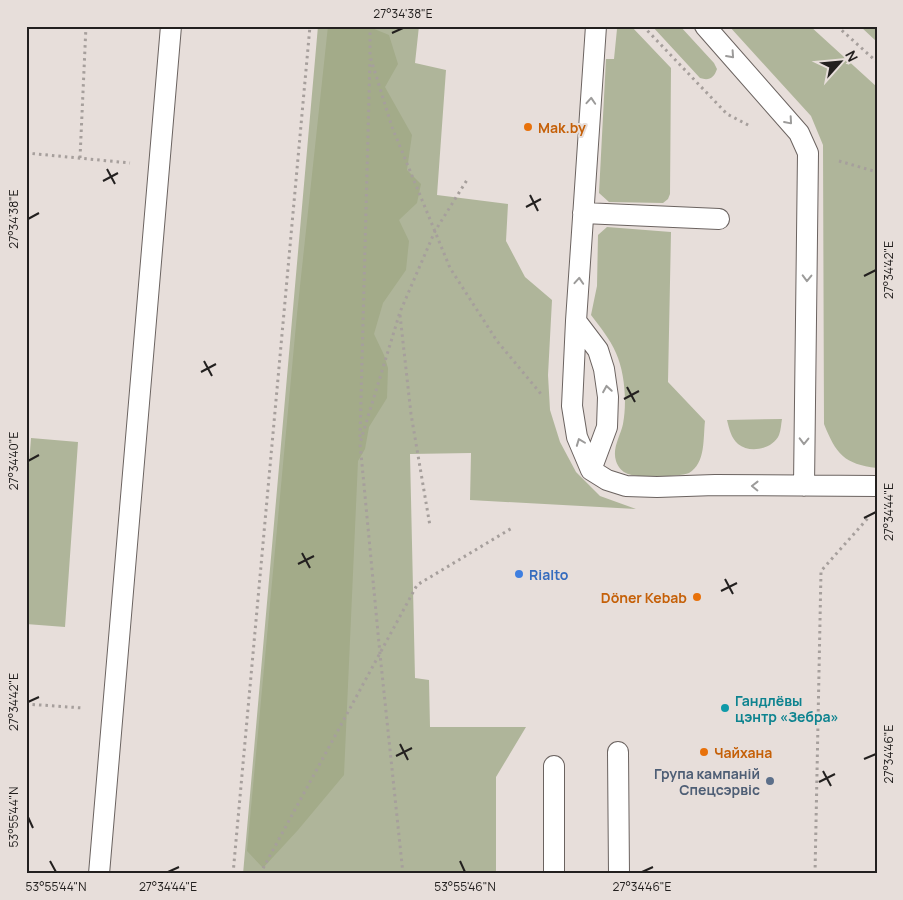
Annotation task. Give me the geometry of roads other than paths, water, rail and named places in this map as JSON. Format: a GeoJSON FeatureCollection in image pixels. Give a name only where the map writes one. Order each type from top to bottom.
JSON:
{"type":"FeatureCollection","features":[{"type":"Feature","properties":{"kind":"lane"},"geometry":{"type":"LineString","coordinates":[[99,874],[171,26]]}},
{"type":"Feature","properties":{"kind":"lane"},"geometry":{"type":"LineString","coordinates":[[596,26],[572,406],[577,437],[591,470],[607,480],[626,486],[657,488],[715,485],[877,486]]}},
{"type":"Feature","properties":{"kind":"lane"},"geometry":{"type":"LineString","coordinates":[[705,26],[799,133],[808,153],[804,486]]}},
{"type":"Feature","properties":{"kind":"lane"},"geometry":{"type":"LineString","coordinates":[[583,213],[719,219]]}},
{"type":"Feature","properties":{"kind":"lane"},"geometry":{"type":"LineString","coordinates":[[576,320],[598,350],[604,369],[608,398],[607,427],[591,470]]}},
{"type":"Feature","properties":{"kind":"lane"},"geometry":{"type":"LineString","coordinates":[[618,752],[619,874]]}},
{"type":"Feature","properties":{"kind":"lane"},"geometry":{"type":"LineString","coordinates":[[554,766],[554,874]]}},
{"type":"Feature","properties":{"kind":"place","name":"Mak.by"},"geometry":{"type":"Point","coordinates":[528,127]}},
{"type":"Feature","properties":{"kind":"place","name":"Rialto"},"geometry":{"type":"Point","coordinates":[519,574]}},
{"type":"Feature","properties":{"kind":"place","name":"Döner Kebab"},"geometry":{"type":"Point","coordinates":[697,597]}},
{"type":"Feature","properties":{"kind":"place","name":"Гандлёвы цэнтр «Зебра»"},"geometry":{"type":"Point","coordinates":[725,708]}},
{"type":"Feature","properties":{"kind":"place","name":"Чайхана"},"geometry":{"type":"Point","coordinates":[704,752]}},
{"type":"Feature","properties":{"kind":"place","name":"Група кампаній Спецсэрвіс"},"geometry":{"type":"Point","coordinates":[770,781]}}]}
